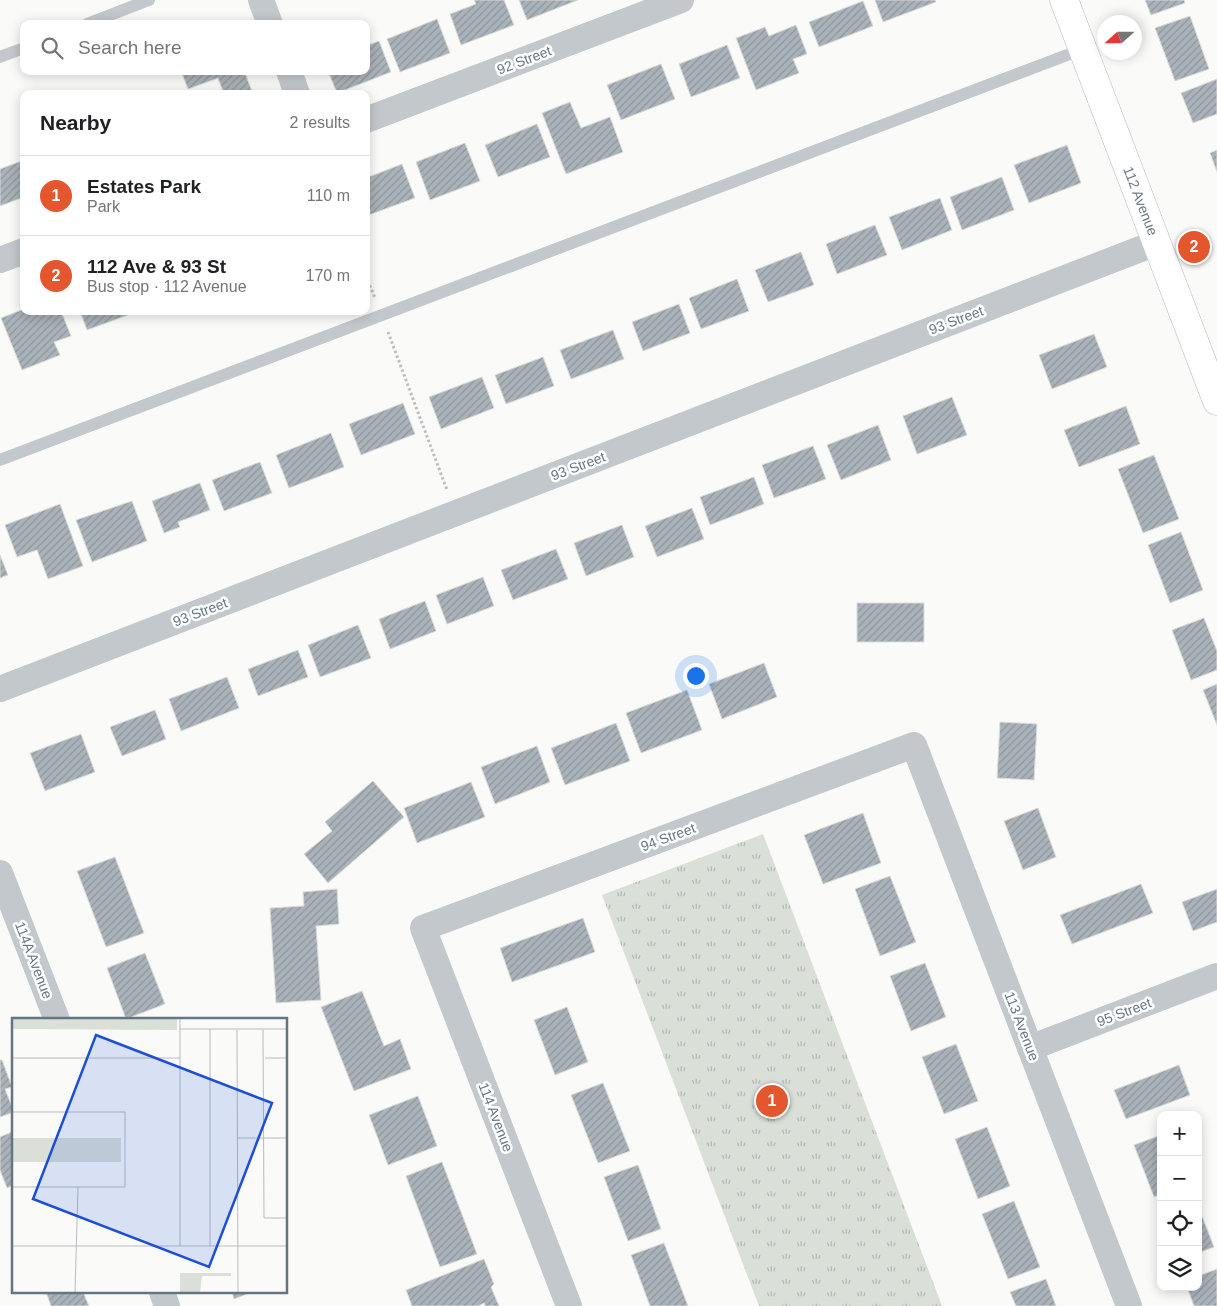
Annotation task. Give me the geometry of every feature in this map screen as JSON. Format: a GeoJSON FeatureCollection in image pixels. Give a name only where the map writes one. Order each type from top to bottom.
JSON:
{"type":"FeatureCollection","features":[{"type":"Feature","properties":{"kind":"street"},"geometry":{"type":"LineString","coordinates":[[261,0],[268,20]]}},
{"type":"Feature","properties":{"kind":"street","name":"92 Street"},"geometry":{"type":"LineString","coordinates":[[370,118],[682,0]]}},
{"type":"Feature","properties":{"kind":"street","name":"112 Avenue"},"geometry":{"type":"LineString","coordinates":[[1064,0],[1217,402]]}},
{"type":"Feature","properties":{"kind":"street"},"geometry":{"type":"LineString","coordinates":[[290,75],[295,90]]}},
{"type":"Feature","properties":{"kind":"street","name":"93 Street"},"geometry":{"type":"LineString","coordinates":[[0,689],[1156,243]]}},
{"type":"Feature","properties":{"kind":"street"},"geometry":{"type":"LineString","coordinates":[[0,260],[20,252]]}},
{"type":"Feature","properties":{"kind":"street","name":"94 Street"},"geometry":{"type":"LineString","coordinates":[[423,928],[914,745]]}},
{"type":"Feature","properties":{"kind":"street","name":"113 Avenue"},"geometry":{"type":"LineString","coordinates":[[914,745],[1129,1306]]}},
{"type":"Feature","properties":{"kind":"street","name":"114A Avenue"},"geometry":{"type":"LineString","coordinates":[[0,873],[56,1018]]}},
{"type":"Feature","properties":{"kind":"street","name":"114 Avenue"},"geometry":{"type":"LineString","coordinates":[[423,928],[569,1306]]}},
{"type":"Feature","properties":{"kind":"street","name":"95 Street"},"geometry":{"type":"LineString","coordinates":[[1030,1048],[1217,976]]}},
{"type":"Feature","properties":{"kind":"street"},"geometry":{"type":"LineString","coordinates":[[163,1294],[167,1306]]}},
{"type":"Feature","properties":{"kind":"lane"},"geometry":{"type":"LineString","coordinates":[[97,20],[149,0]]}},
{"type":"Feature","properties":{"kind":"lane"},"geometry":{"type":"LineString","coordinates":[[0,460],[1083,49]]}},
{"type":"Feature","properties":{"kind":"lane"},"geometry":{"type":"LineString","coordinates":[[0,57],[20,50]]}},
{"type":"Feature","properties":{"kind":"path"},"geometry":{"type":"LineString","coordinates":[[370,286],[456,514]]}},
{"type":"Feature","properties":{"kind":"green space"},"geometry":{"type":"Polygon","coordinates":[[[763,834],[942,1306],[759,1306],[602,895],[763,834]]]}},
{"type":"Feature","properties":{"kind":"building"},"geometry":{"type":"Polygon","coordinates":[[[474,0],[504,0],[514,25],[461,45],[450,14],[476,4],[474,0]]]}},
{"type":"Feature","properties":{"kind":"building"},"geometry":{"type":"Polygon","coordinates":[[[519,0],[578,0],[527,20],[519,0]]]}},
{"type":"Feature","properties":{"kind":"building"},"geometry":{"type":"Polygon","coordinates":[[[875,0],[935,0],[936,2],[883,22],[875,0]]]}},
{"type":"Feature","properties":{"kind":"building"},"geometry":{"type":"Polygon","coordinates":[[[1145,0],[1184,0],[1185,3],[1151,15],[1145,0]]]}},
{"type":"Feature","properties":{"kind":"building"},"geometry":{"type":"Polygon","coordinates":[[[863,1],[873,26],[819,47],[809,22],[863,1]]]}},
{"type":"Feature","properties":{"kind":"building"},"geometry":{"type":"Polygon","coordinates":[[[1190,16],[1209,69],[1175,81],[1155,28],[1190,16]]]}},
{"type":"Feature","properties":{"kind":"building"},"geometry":{"type":"Polygon","coordinates":[[[437,19],[450,53],[400,72],[387,39],[437,19]]]}},
{"type":"Feature","properties":{"kind":"building"},"geometry":{"type":"Polygon","coordinates":[[[796,25],[807,54],[793,59],[799,73],[756,90],[736,38],[765,27],[769,36],[796,25]]]}},
{"type":"Feature","properties":{"kind":"building"},"geometry":{"type":"Polygon","coordinates":[[[379,41],[391,72],[345,90],[336,90],[330,75],[370,75],[370,44],[379,41]]]}},
{"type":"Feature","properties":{"kind":"building"},"geometry":{"type":"Polygon","coordinates":[[[727,45],[740,78],[691,97],[679,64],[727,45]]]}},
{"type":"Feature","properties":{"kind":"building"},"geometry":{"type":"Polygon","coordinates":[[[661,64],[675,99],[621,120],[607,85],[661,64]]]}},
{"type":"Feature","properties":{"kind":"building"},"geometry":{"type":"Polygon","coordinates":[[[183,75],[246,75],[251,90],[222,90],[218,78],[188,89],[183,75]]]}},
{"type":"Feature","properties":{"kind":"building"},"geometry":{"type":"Polygon","coordinates":[[[1217,79],[1217,114],[1193,123],[1181,93],[1217,79]]]}},
{"type":"Feature","properties":{"kind":"building"},"geometry":{"type":"Polygon","coordinates":[[[570,102],[581,128],[610,117],[623,152],[566,174],[542,113],[570,102]]]}},
{"type":"Feature","properties":{"kind":"building"},"geometry":{"type":"Polygon","coordinates":[[[537,124],[550,157],[498,177],[485,145],[537,124]]]}},
{"type":"Feature","properties":{"kind":"building"},"geometry":{"type":"Polygon","coordinates":[[[465,143],[480,181],[430,200],[416,162],[465,143]]]}},
{"type":"Feature","properties":{"kind":"building"},"geometry":{"type":"Polygon","coordinates":[[[1067,145],[1081,183],[1029,203],[1014,165],[1067,145]]]}},
{"type":"Feature","properties":{"kind":"building"},"geometry":{"type":"Polygon","coordinates":[[[1217,150],[1217,172],[1210,153],[1217,150]]]}},
{"type":"Feature","properties":{"kind":"building"},"geometry":{"type":"Polygon","coordinates":[[[20,162],[20,198],[0,206],[0,169],[20,162]]]}},
{"type":"Feature","properties":{"kind":"building"},"geometry":{"type":"Polygon","coordinates":[[[402,164],[415,198],[370,215],[370,176],[402,164]]]}},
{"type":"Feature","properties":{"kind":"building"},"geometry":{"type":"Polygon","coordinates":[[[1002,177],[1014,210],[962,230],[950,197],[1002,177]]]}},
{"type":"Feature","properties":{"kind":"building"},"geometry":{"type":"Polygon","coordinates":[[[940,198],[952,230],[902,250],[889,217],[940,198]]]}},
{"type":"Feature","properties":{"kind":"building"},"geometry":{"type":"Polygon","coordinates":[[[875,225],[887,255],[837,274],[826,244],[875,225]]]}},
{"type":"Feature","properties":{"kind":"building"},"geometry":{"type":"Polygon","coordinates":[[[801,252],[814,285],[768,302],[755,270],[801,252]]]}},
{"type":"Feature","properties":{"kind":"building"},"geometry":{"type":"Polygon","coordinates":[[[737,279],[749,311],[701,329],[689,298],[737,279]]]}},
{"type":"Feature","properties":{"kind":"building"},"geometry":{"type":"Polygon","coordinates":[[[679,304],[690,333],[643,351],[632,322],[679,304]]]}},
{"type":"Feature","properties":{"kind":"building"},"geometry":{"type":"Polygon","coordinates":[[[20,311],[20,315],[63,315],[71,336],[54,342],[60,355],[22,370],[1,318],[20,311]]]}},
{"type":"Feature","properties":{"kind":"building"},"geometry":{"type":"Polygon","coordinates":[[[81,315],[128,315],[87,330],[81,315]]]}},
{"type":"Feature","properties":{"kind":"building"},"geometry":{"type":"Polygon","coordinates":[[[613,330],[624,359],[571,379],[560,350],[613,330]]]}},
{"type":"Feature","properties":{"kind":"building"},"geometry":{"type":"Polygon","coordinates":[[[1094,334],[1107,367],[1052,389],[1039,355],[1094,334]]]}},
{"type":"Feature","properties":{"kind":"building"},"geometry":{"type":"Polygon","coordinates":[[[543,357],[554,386],[506,404],[495,375],[543,357]]]}},
{"type":"Feature","properties":{"kind":"building"},"geometry":{"type":"Polygon","coordinates":[[[482,377],[494,408],[441,429],[429,397],[482,377]]]}},
{"type":"Feature","properties":{"kind":"building"},"geometry":{"type":"Polygon","coordinates":[[[952,397],[967,435],[917,454],[903,416],[952,397]]]}},
{"type":"Feature","properties":{"kind":"building"},"geometry":{"type":"Polygon","coordinates":[[[403,403],[415,434],[361,455],[349,424],[403,403]]]}},
{"type":"Feature","properties":{"kind":"building"},"geometry":{"type":"Polygon","coordinates":[[[1126,406],[1140,444],[1079,467],[1064,430],[1126,406]]]}},
{"type":"Feature","properties":{"kind":"building"},"geometry":{"type":"Polygon","coordinates":[[[878,425],[891,460],[841,480],[827,445],[878,425]]]}},
{"type":"Feature","properties":{"kind":"building"},"geometry":{"type":"Polygon","coordinates":[[[331,433],[344,467],[289,488],[276,455],[331,433]]]}},
{"type":"Feature","properties":{"kind":"building"},"geometry":{"type":"Polygon","coordinates":[[[813,446],[826,479],[774,498],[762,465],[813,446]]]}},
{"type":"Feature","properties":{"kind":"building"},"geometry":{"type":"Polygon","coordinates":[[[1154,455],[1179,519],[1143,533],[1118,469],[1154,455]]]}},
{"type":"Feature","properties":{"kind":"building"},"geometry":{"type":"Polygon","coordinates":[[[260,462],[272,493],[224,511],[212,480],[260,462]]]}},
{"type":"Feature","properties":{"kind":"building"},"geometry":{"type":"Polygon","coordinates":[[[754,477],[764,504],[710,525],[700,497],[754,477]]]}},
{"type":"Feature","properties":{"kind":"building"},"geometry":{"type":"Polygon","coordinates":[[[200,483],[210,510],[178,522],[180,527],[164,533],[152,501],[200,483]]]}},
{"type":"Feature","properties":{"kind":"building"},"geometry":{"type":"Polygon","coordinates":[[[132,501],[147,541],[92,562],[76,520],[132,501]]]}},
{"type":"Feature","properties":{"kind":"building"},"geometry":{"type":"Polygon","coordinates":[[[60,504],[83,566],[48,579],[37,550],[17,557],[5,525],[60,504]]]}},
{"type":"Feature","properties":{"kind":"building"},"geometry":{"type":"Polygon","coordinates":[[[692,508],[704,539],[657,557],[645,526],[692,508]]]}},
{"type":"Feature","properties":{"kind":"building"},"geometry":{"type":"Polygon","coordinates":[[[622,525],[634,557],[586,576],[574,543],[622,525]]]}},
{"type":"Feature","properties":{"kind":"building"},"geometry":{"type":"Polygon","coordinates":[[[1181,532],[1203,590],[1170,603],[1148,545],[1181,532]]]}},
{"type":"Feature","properties":{"kind":"building"},"geometry":{"type":"Polygon","coordinates":[[[556,549],[568,579],[513,600],[501,570],[556,549]]]}},
{"type":"Feature","properties":{"kind":"building"},"geometry":{"type":"Polygon","coordinates":[[[0,555],[8,575],[0,578],[0,555]]]}},
{"type":"Feature","properties":{"kind":"building"},"geometry":{"type":"Polygon","coordinates":[[[483,577],[494,606],[447,624],[436,595],[483,577]]]}},
{"type":"Feature","properties":{"kind":"building"},"geometry":{"type":"Polygon","coordinates":[[[425,601],[436,631],[390,649],[379,619],[425,601]]]}},
{"type":"Feature","properties":{"kind":"building"},"geometry":{"type":"Polygon","coordinates":[[[857,603],[924,603],[924,642],[857,642],[857,603]]]}},
{"type":"Feature","properties":{"kind":"building"},"geometry":{"type":"Polygon","coordinates":[[[1204,618],[1217,651],[1217,670],[1191,680],[1172,630],[1204,618]]]}},
{"type":"Feature","properties":{"kind":"building"},"geometry":{"type":"Polygon","coordinates":[[[358,625],[371,658],[320,677],[308,645],[358,625]]]}},
{"type":"Feature","properties":{"kind":"building"},"geometry":{"type":"Polygon","coordinates":[[[298,650],[308,677],[258,696],[248,669],[298,650]]]}},
{"type":"Feature","properties":{"kind":"building"},"geometry":{"type":"Polygon","coordinates":[[[764,663],[777,697],[722,719],[709,684],[764,663]]]}},
{"type":"Feature","properties":{"kind":"building"},"geometry":{"type":"Polygon","coordinates":[[[227,677],[239,708],[181,731],[169,699],[227,677]]]}},
{"type":"Feature","properties":{"kind":"building"},"geometry":{"type":"Polygon","coordinates":[[[1217,684],[1217,725],[1203,690],[1217,684]]]}},
{"type":"Feature","properties":{"kind":"building"},"geometry":{"type":"Polygon","coordinates":[[[687,690],[702,730],[641,753],[626,713],[687,690]]]}},
{"type":"Feature","properties":{"kind":"building"},"geometry":{"type":"Polygon","coordinates":[[[155,710],[166,739],[122,756],[110,727],[155,710]]]}},
{"type":"Feature","properties":{"kind":"building"},"geometry":{"type":"Polygon","coordinates":[[[1000,722],[1037,724],[1034,780],[997,778],[1000,722]]]}},
{"type":"Feature","properties":{"kind":"building"},"geometry":{"type":"Polygon","coordinates":[[[616,723],[630,761],[565,785],[551,748],[616,723]]]}},
{"type":"Feature","properties":{"kind":"building"},"geometry":{"type":"Polygon","coordinates":[[[81,734],[95,772],[45,791],[30,753],[81,734]]]}},
{"type":"Feature","properties":{"kind":"building"},"geometry":{"type":"Polygon","coordinates":[[[537,746],[550,782],[495,804],[481,767],[537,746]]]}},
{"type":"Feature","properties":{"kind":"building"},"geometry":{"type":"Polygon","coordinates":[[[373,781],[404,817],[328,883],[304,854],[332,831],[325,822],[373,781]]]}},
{"type":"Feature","properties":{"kind":"building"},"geometry":{"type":"Polygon","coordinates":[[[471,782],[485,817],[417,843],[404,808],[471,782]]]}},
{"type":"Feature","properties":{"kind":"building"},"geometry":{"type":"Polygon","coordinates":[[[1038,808],[1056,857],[1023,870],[1004,821],[1038,808]]]}},
{"type":"Feature","properties":{"kind":"building"},"geometry":{"type":"Polygon","coordinates":[[[863,813],[881,863],[823,884],[804,835],[863,813]]]}},
{"type":"Feature","properties":{"kind":"building"},"geometry":{"type":"Polygon","coordinates":[[[115,857],[144,933],[106,947],[77,871],[115,857]]]}},
{"type":"Feature","properties":{"kind":"building"},"geometry":{"type":"Polygon","coordinates":[[[890,876],[916,942],[880,956],[855,889],[890,876]]]}},
{"type":"Feature","properties":{"kind":"building"},"geometry":{"type":"Polygon","coordinates":[[[1141,884],[1153,913],[1072,944],[1060,915],[1141,884]]]}},
{"type":"Feature","properties":{"kind":"building"},"geometry":{"type":"Polygon","coordinates":[[[337,889],[339,924],[316,926],[321,1000],[276,1003],[270,908],[304,906],[303,892],[337,889]]]}},
{"type":"Feature","properties":{"kind":"building"},"geometry":{"type":"Polygon","coordinates":[[[1217,889],[1217,922],[1193,931],[1182,902],[1217,889]]]}},
{"type":"Feature","properties":{"kind":"building"},"geometry":{"type":"Polygon","coordinates":[[[583,918],[595,952],[512,982],[500,948],[583,918]]]}},
{"type":"Feature","properties":{"kind":"building"},"geometry":{"type":"Polygon","coordinates":[[[145,953],[165,1004],[126,1018],[107,968],[145,953]]]}},
{"type":"Feature","properties":{"kind":"building"},"geometry":{"type":"Polygon","coordinates":[[[925,963],[946,1017],[911,1031],[890,976],[925,963]]]}},
{"type":"Feature","properties":{"kind":"building"},"geometry":{"type":"Polygon","coordinates":[[[362,991],[384,1046],[400,1039],[411,1069],[354,1091],[321,1007],[362,991]]]}},
{"type":"Feature","properties":{"kind":"building"},"geometry":{"type":"Polygon","coordinates":[[[567,1007],[588,1062],[555,1075],[534,1020],[567,1007]]]}},
{"type":"Feature","properties":{"kind":"building"},"geometry":{"type":"Polygon","coordinates":[[[956,1044],[978,1101],[944,1114],[922,1057],[956,1044]]]}},
{"type":"Feature","properties":{"kind":"building"},"geometry":{"type":"Polygon","coordinates":[[[0,1060],[2,1060],[12,1087],[5,1089],[12,1107],[12,1113],[0,1117],[0,1060]]]}},
{"type":"Feature","properties":{"kind":"building"},"geometry":{"type":"Polygon","coordinates":[[[1179,1065],[1190,1095],[1126,1119],[1114,1090],[1179,1065]]]}},
{"type":"Feature","properties":{"kind":"building"},"geometry":{"type":"Polygon","coordinates":[[[603,1083],[630,1151],[598,1163],[571,1095],[603,1083]]]}},
{"type":"Feature","properties":{"kind":"building"},"geometry":{"type":"Polygon","coordinates":[[[418,1096],[437,1146],[388,1165],[369,1115],[418,1096]]]}},
{"type":"Feature","properties":{"kind":"building"},"geometry":{"type":"Polygon","coordinates":[[[987,1127],[1010,1186],[978,1199],[955,1139],[987,1127]]]}},
{"type":"Feature","properties":{"kind":"building"},"geometry":{"type":"Polygon","coordinates":[[[12,1132],[12,1186],[7,1188],[0,1170],[0,1137],[12,1132]]]}},
{"type":"Feature","properties":{"kind":"building"},"geometry":{"type":"Polygon","coordinates":[[[1157,1136],[1157,1196],[1154,1197],[1134,1145],[1157,1136]]]}},
{"type":"Feature","properties":{"kind":"building"},"geometry":{"type":"Polygon","coordinates":[[[442,1162],[477,1254],[440,1267],[406,1176],[442,1162]]]}},
{"type":"Feature","properties":{"kind":"building"},"geometry":{"type":"Polygon","coordinates":[[[638,1165],[661,1229],[628,1241],[604,1177],[638,1165]]]}},
{"type":"Feature","properties":{"kind":"building"},"geometry":{"type":"Polygon","coordinates":[[[1014,1201],[1040,1267],[1008,1279],[982,1214],[1014,1201]]]}},
{"type":"Feature","properties":{"kind":"building"},"geometry":{"type":"Polygon","coordinates":[[[1202,1216],[1214,1247],[1202,1252],[1202,1216]]]}},
{"type":"Feature","properties":{"kind":"building"},"geometry":{"type":"Polygon","coordinates":[[[664,1243],[688,1306],[650,1306],[631,1255],[664,1243]]]}},
{"type":"Feature","properties":{"kind":"building"},"geometry":{"type":"Polygon","coordinates":[[[484,1259],[494,1284],[491,1287],[499,1306],[485,1306],[484,1303],[478,1306],[412,1306],[406,1290],[484,1259]]]}},
{"type":"Feature","properties":{"kind":"building"},"geometry":{"type":"Polygon","coordinates":[[[1217,1269],[1217,1306],[1194,1306],[1188,1291],[1202,1291],[1202,1275],[1217,1269]]]}},
{"type":"Feature","properties":{"kind":"building"},"geometry":{"type":"Polygon","coordinates":[[[1046,1279],[1056,1306],[1016,1306],[1010,1292],[1046,1279]]]}},
{"type":"Feature","properties":{"kind":"building"},"geometry":{"type":"Polygon","coordinates":[[[47,1294],[84,1294],[89,1306],[51,1306],[47,1294]]]}},
{"type":"Feature","properties":{"kind":"building"},"geometry":{"type":"Polygon","coordinates":[[[233,1294],[247,1294],[234,1299],[233,1294]]]}},
{"type":"Feature","properties":{"kind":"place","name":"112 Ave & 93 St"},"geometry":{"type":"Point","coordinates":[1194,247]}},
{"type":"Feature","properties":{"kind":"place","name":"Estates Park"},"geometry":{"type":"Point","coordinates":[772,1101]}}]}
